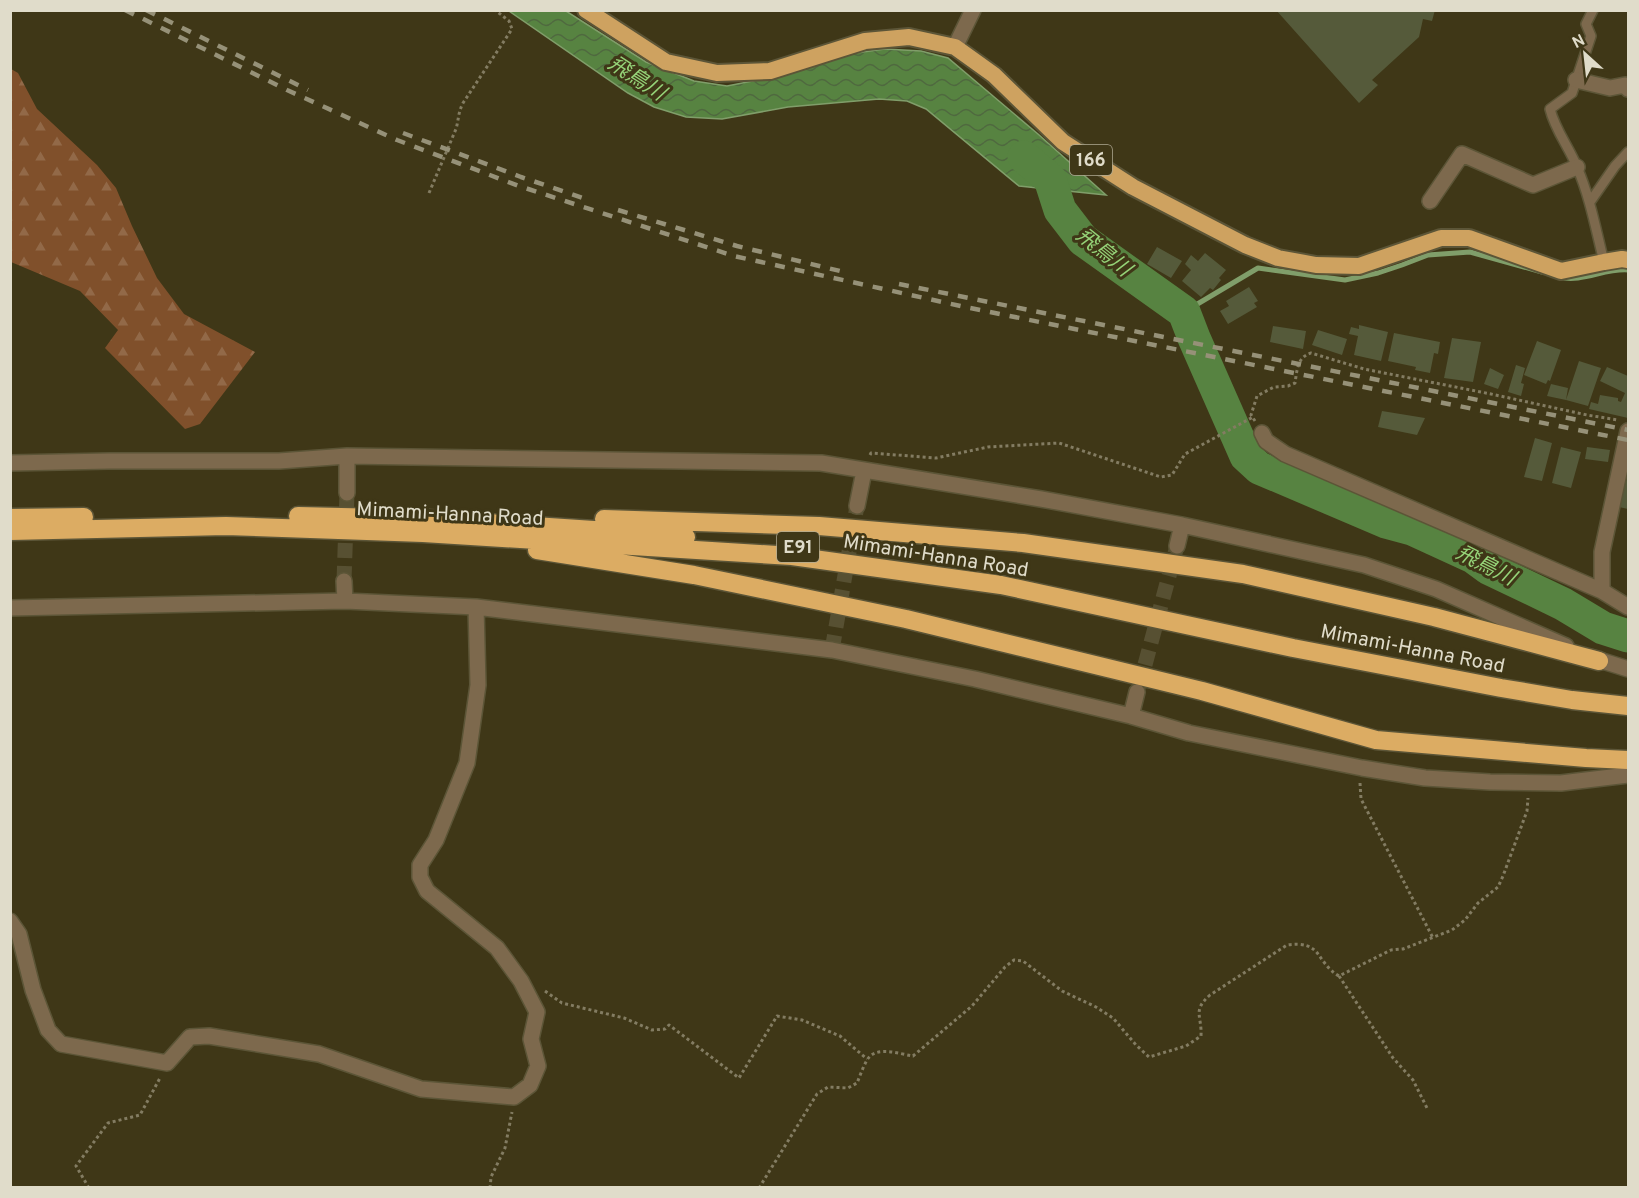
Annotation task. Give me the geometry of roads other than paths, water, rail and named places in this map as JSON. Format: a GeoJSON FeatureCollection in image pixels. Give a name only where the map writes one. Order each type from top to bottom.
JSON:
{"type":"FeatureCollection","features":[{"type":"Feature","properties":{"kind":"highway","name":"166"},"geometry":{"type":"LineString","coordinates":[[586,10],[666,62],[717,73],[770,71],[865,41],[909,37],[955,47],[994,75],[1063,142],[1133,187],[1245,245],[1278,258],[1316,264],[1359,266],[1441,238],[1469,238],[1561,270],[1625,260]]}},
{"type":"Feature","properties":{"kind":"highway","name":"Mimami-Hanna Road"},"geometry":{"type":"LineString","coordinates":[[10,518],[253,515],[426,526],[792,556],[1001,585],[1293,648],[1501,688],[1573,694],[1629,695]]}},
{"type":"Feature","properties":{"kind":"highway"},"geometry":{"type":"LineString","coordinates":[[426,526],[616,519],[819,526],[1023,543],[1243,574],[1434,617],[1599,661]]}},
{"type":"Feature","properties":{"kind":"highway","name":"Mimami-Hanna Road"},"geometry":{"type":"LineString","coordinates":[[10,531],[226,526],[426,526]]}},
{"type":"Feature","properties":{"kind":"highway"},"geometry":{"type":"LineString","coordinates":[[426,526],[694,575],[906,619],[1202,691],[1376,740],[1586,758],[1629,759]]}},
{"type":"Feature","properties":{"kind":"highway","name":"Mimami-Hanna Road"},"geometry":{"type":"LineString","coordinates":[[1573,694],[1629,706]]}},
{"type":"Feature","properties":{"kind":"street"},"geometry":{"type":"LineString","coordinates":[[955,47],[973,10]]}},
{"type":"Feature","properties":{"kind":"street"},"geometry":{"type":"LineString","coordinates":[[1576,80],[1611,88],[1625,86],[1629,89]]}},
{"type":"Feature","properties":{"kind":"street"},"geometry":{"type":"LineString","coordinates":[[1430,201],[1462,154],[1533,185],[1577,167]]}},
{"type":"Feature","properties":{"kind":"street"},"geometry":{"type":"LineString","coordinates":[[1602,591],[1602,552],[1623,426]]}},
{"type":"Feature","properties":{"kind":"street"},"geometry":{"type":"LineString","coordinates":[[1262,433],[1266,441],[1286,454],[1602,591],[1629,607]]}},
{"type":"Feature","properties":{"kind":"street"},"geometry":{"type":"LineString","coordinates":[[10,463],[279,461],[347,456],[821,463],[1182,525],[1364,564],[1436,590],[1599,661],[1629,669]]}},
{"type":"Feature","properties":{"kind":"street"},"geometry":{"type":"LineString","coordinates":[[347,456],[347,493]]}},
{"type":"Feature","properties":{"kind":"street"},"geometry":{"type":"LineString","coordinates":[[857,506],[864,471]]}},
{"type":"Feature","properties":{"kind":"street"},"geometry":{"type":"LineString","coordinates":[[1177,546],[1182,525]]}},
{"type":"Feature","properties":{"kind":"street"},"geometry":{"type":"LineString","coordinates":[[344,580],[345,601]]}},
{"type":"Feature","properties":{"kind":"street"},"geometry":{"type":"LineString","coordinates":[[10,608],[345,601],[476,607],[832,650],[975,679],[1131,716],[1189,733],[1359,768],[1425,778],[1561,783],[1629,775]]}},
{"type":"Feature","properties":{"kind":"street"},"geometry":{"type":"LineString","coordinates":[[10,921],[19,934],[33,990],[48,1030],[61,1044],[167,1063],[190,1037],[209,1036],[319,1054],[421,1089],[514,1097],[530,1085],[538,1066],[531,1038],[537,1012],[521,981],[497,948],[427,891],[420,877],[420,865],[436,840],[466,763],[478,685],[476,607]]}},
{"type":"Feature","properties":{"kind":"street"},"geometry":{"type":"LineString","coordinates":[[1131,716],[1137,692]]}},
{"type":"Feature","properties":{"kind":"lane"},"geometry":{"type":"LineString","coordinates":[[1593,10],[1586,24],[1591,36],[1572,93],[1550,109],[1553,121],[1577,167],[1590,202],[1604,262]]}},
{"type":"Feature","properties":{"kind":"lane"},"geometry":{"type":"LineString","coordinates":[[1590,202],[1615,166],[1629,152]]}},
{"type":"Feature","properties":{"kind":"water"},"geometry":{"type":"Polygon","coordinates":[[[509,11],[566,11],[646,62],[694,81],[727,86],[768,78],[855,53],[885,49],[921,51],[948,58],[1106,195],[1019,186],[926,109],[907,101],[879,99],[788,107],[722,119],[686,117],[654,107],[628,93],[509,11]]]}},
{"type":"Feature","properties":{"kind":"waterway","name":"飛鳥川"},"geometry":{"type":"LineString","coordinates":[[1024,157],[1050,179],[1060,210],[1083,240],[1184,312],[1246,456],[1259,468],[1386,522],[1412,529],[1473,557],[1488,568],[1563,604],[1603,628],[1628,636]]}},
{"type":"Feature","properties":{"kind":"waterway"},"geometry":{"type":"LineString","coordinates":[[1184,312],[1258,268],[1345,280],[1378,273],[1428,255],[1470,252],[1542,272]]}},
{"type":"Feature","properties":{"kind":"waterway"},"geometry":{"type":"LineString","coordinates":[[1559,277],[1576,278],[1628,270]]}},
{"type":"Feature","properties":{"kind":"tunnel"},"geometry":{"type":"LineString","coordinates":[[344,581],[347,493]]}},
{"type":"Feature","properties":{"kind":"tunnel"},"geometry":{"type":"LineString","coordinates":[[832,650],[857,506]]}},
{"type":"Feature","properties":{"kind":"tunnel"},"geometry":{"type":"LineString","coordinates":[[1139,687],[1177,546]]}},
{"type":"Feature","properties":{"kind":"railway"},"geometry":{"type":"LineString","coordinates":[[125,10],[287,90],[397,140],[519,186],[734,256],[965,307],[1628,440]]}},
{"type":"Feature","properties":{"kind":"railway"},"geometry":{"type":"LineString","coordinates":[[146,10],[308,90]]}},
{"type":"Feature","properties":{"kind":"railway"},"geometry":{"type":"LineString","coordinates":[[403,133],[589,200]]}},
{"type":"Feature","properties":{"kind":"railway"},"geometry":{"type":"LineString","coordinates":[[618,210],[737,246],[840,271]]}},
{"type":"Feature","properties":{"kind":"railway"},"geometry":{"type":"LineString","coordinates":[[899,284],[1628,430]]}}]}
